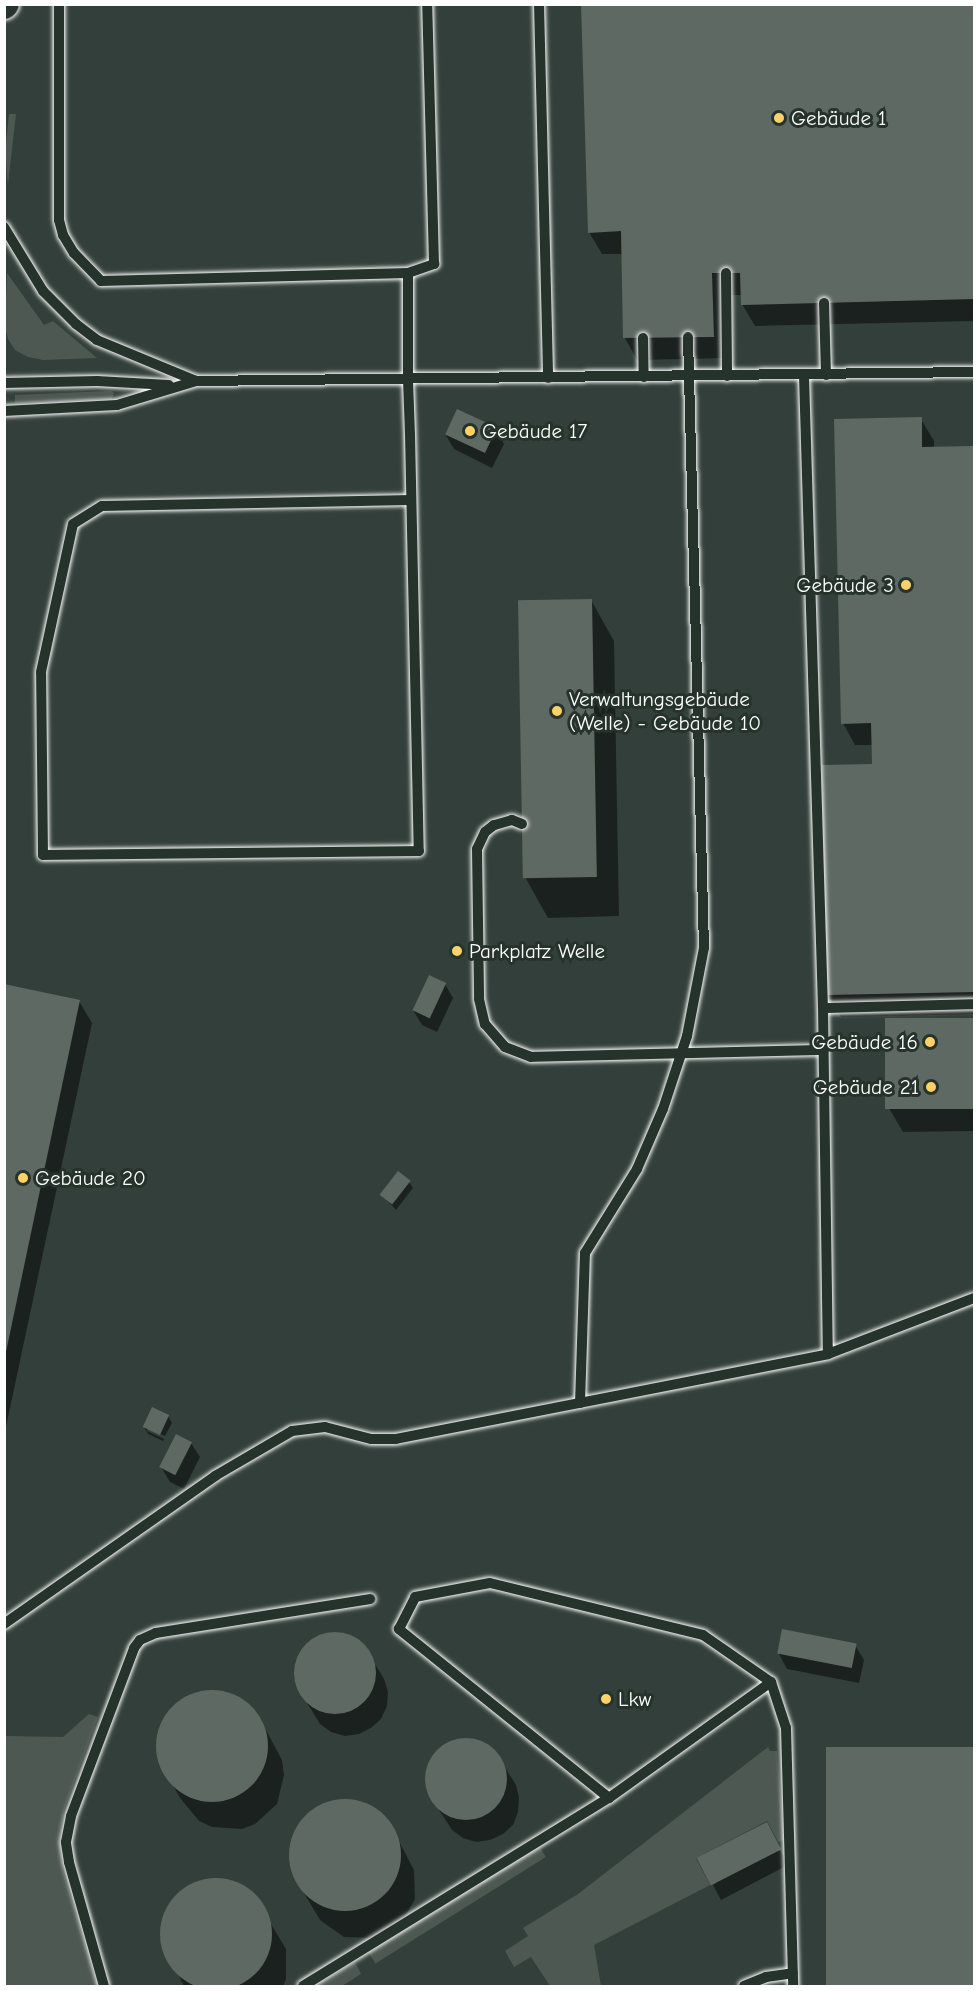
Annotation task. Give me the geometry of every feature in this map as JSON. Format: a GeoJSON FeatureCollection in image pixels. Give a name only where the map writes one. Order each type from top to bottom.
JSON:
{"type":"FeatureCollection","features":[{"type":"Feature","properties":{"kind":"lane"},"geometry":{"type":"LineString","coordinates":[[58,4],[59,220],[63,235],[74,253],[101,281],[408,273],[434,264],[427,4]]}},
{"type":"Feature","properties":{"kind":"lane"},"geometry":{"type":"LineString","coordinates":[[539,4],[548,378]]}},
{"type":"Feature","properties":{"kind":"lane"},"geometry":{"type":"LineString","coordinates":[[4,227],[43,291],[76,324],[97,340],[196,381]]}},
{"type":"Feature","properties":{"kind":"lane"},"geometry":{"type":"LineString","coordinates":[[408,273],[408,380],[411,500],[419,851],[43,855],[41,672],[73,524],[102,506],[411,500]]}},
{"type":"Feature","properties":{"kind":"lane"},"geometry":{"type":"LineString","coordinates":[[726,273],[728,376]]}},
{"type":"Feature","properties":{"kind":"lane"},"geometry":{"type":"LineString","coordinates":[[824,303],[826,375]]}},
{"type":"Feature","properties":{"kind":"lane"},"geometry":{"type":"LineString","coordinates":[[580,1403],[585,1253],[637,1169],[663,1109],[682,1053],[695,1004],[704,948],[688,337]]}},
{"type":"Feature","properties":{"kind":"lane"},"geometry":{"type":"LineString","coordinates":[[643,338],[644,377]]}},
{"type":"Feature","properties":{"kind":"lane"},"geometry":{"type":"LineString","coordinates":[[4,411],[117,405],[196,381],[804,376],[975,372]]}},
{"type":"Feature","properties":{"kind":"lane"},"geometry":{"type":"LineString","coordinates":[[804,376],[823,1008],[828,1354]]}},
{"type":"Feature","properties":{"kind":"lane"},"geometry":{"type":"LineString","coordinates":[[4,383],[97,381],[178,386]]}},
{"type":"Feature","properties":{"kind":"lane"},"geometry":{"type":"LineString","coordinates":[[522,824],[512,820],[494,825],[484,832],[477,849],[479,999],[481,1012],[490,1032],[504,1047],[531,1057],[824,1050]]}},
{"type":"Feature","properties":{"kind":"lane"},"geometry":{"type":"LineString","coordinates":[[823,1008],[975,1004]]}},
{"type":"Feature","properties":{"kind":"lane"},"geometry":{"type":"LineString","coordinates":[[4,1624],[215,1476],[292,1431],[326,1427],[367,1438],[396,1439],[828,1354],[975,1298]]}},
{"type":"Feature","properties":{"kind":"lane"},"geometry":{"type":"LineString","coordinates":[[609,1798],[399,1629],[415,1597],[490,1583],[704,1635],[771,1682],[786,1728],[794,1986]]}},
{"type":"Feature","properties":{"kind":"lane"},"geometry":{"type":"LineString","coordinates":[[104,1986],[69,1862],[66,1842],[72,1816],[134,1648],[140,1640],[156,1633],[370,1599]]}},
{"type":"Feature","properties":{"kind":"lane"},"geometry":{"type":"LineString","coordinates":[[303,1986],[609,1798],[771,1682]]}},
{"type":"Feature","properties":{"kind":"lane"},"geometry":{"type":"LineString","coordinates":[[744,1986],[766,1977],[793,1973]]}},
{"type":"Feature","properties":{"kind":"shaded area"},"geometry":{"type":"Polygon","coordinates":[[[9,114],[16,114],[8,184],[5,153],[9,114]]]}},
{"type":"Feature","properties":{"kind":"shaded area"},"geometry":{"type":"Polygon","coordinates":[[[7,273],[44,325],[53,321],[97,358],[43,360],[28,357],[15,350],[8,339],[5,326],[7,273]]]}},
{"type":"Feature","properties":{"kind":"shaded area"},"geometry":{"type":"Polygon","coordinates":[[[111,391],[114,393],[112,399],[15,403],[15,395],[111,391]]]}},
{"type":"Feature","properties":{"kind":"shaded area"},"geometry":{"type":"Polygon","coordinates":[[[89,1714],[98,1717],[64,1810],[59,1840],[63,1871],[97,1986],[5,1986],[5,1736],[63,1737],[89,1714]]]}},
{"type":"Feature","properties":{"kind":"shaded area"},"geometry":{"type":"Polygon","coordinates":[[[768,1747],[770,1751],[777,1751],[784,1840],[778,1842],[767,1821],[696,1858],[710,1885],[594,1945],[601,1986],[550,1986],[531,1957],[514,1967],[505,1951],[528,1936],[523,1928],[578,1894],[768,1747]]]}},
{"type":"Feature","properties":{"kind":"shaded area"},"geometry":{"type":"Polygon","coordinates":[[[539,1846],[546,1857],[375,1964],[369,1953],[539,1846]]]}},
{"type":"Feature","properties":{"kind":"shaded area"},"geometry":{"type":"Polygon","coordinates":[[[355,1962],[361,1974],[342,1986],[315,1986],[355,1962]]]}},
{"type":"Feature","properties":{"kind":"building","name":"Gebäude 1"},"geometry":{"type":"Polygon","coordinates":[[[581,4],[974,4],[974,299],[741,305],[740,273],[712,273],[714,337],[623,338],[621,231],[588,233],[581,4]]]}},
{"type":"Feature","properties":{"kind":"building","name":"Gebäude 17"},"geometry":{"type":"Polygon","coordinates":[[[457,409],[497,428],[485,453],[445,434],[457,409]]]}},
{"type":"Feature","properties":{"kind":"building","name":"Gebäude 3"},"geometry":{"type":"Polygon","coordinates":[[[922,417],[922,447],[974,446],[974,992],[827,995],[822,765],[872,764],[871,723],[841,724],[834,419],[922,417]]]}},
{"type":"Feature","properties":{"kind":"building","name":"Verwaltungsgebäude (Welle) - Gebäude 10"},"geometry":{"type":"Polygon","coordinates":[[[592,599],[597,877],[523,878],[518,600],[592,599]]]}},
{"type":"Feature","properties":{"kind":"building"},"geometry":{"type":"Polygon","coordinates":[[[429,975],[446,983],[430,1018],[413,1010],[429,975]]]}},
{"type":"Feature","properties":{"kind":"building","name":"Gebäude 20"},"geometry":{"type":"Polygon","coordinates":[[[4,984],[80,1000],[6,1352],[4,1352],[4,984]]]}},
{"type":"Feature","properties":{"kind":"building"},"geometry":{"type":"Polygon","coordinates":[[[885,1018],[974,1018],[974,1109],[885,1109],[885,1018]]]}},
{"type":"Feature","properties":{"kind":"building"},"geometry":{"type":"Polygon","coordinates":[[[398,1171],[411,1181],[392,1204],[380,1195],[398,1171]]]}},
{"type":"Feature","properties":{"kind":"building"},"geometry":{"type":"Polygon","coordinates":[[[152,1407],[169,1415],[160,1435],[143,1427],[152,1407]]]}},
{"type":"Feature","properties":{"kind":"building"},"geometry":{"type":"Polygon","coordinates":[[[176,1434],[192,1442],[175,1475],[159,1467],[176,1434]]]}},
{"type":"Feature","properties":{"kind":"building"},"geometry":{"type":"Polygon","coordinates":[[[782,1629],[857,1644],[852,1668],[777,1654],[782,1629]]]}},
{"type":"Feature","properties":{"kind":"building"},"geometry":{"type":"Polygon","coordinates":[[[335,1632],[351,1635],[364,1644],[373,1657],[376,1673],[373,1689],[364,1702],[351,1711],[335,1714],[319,1711],[306,1702],[297,1689],[294,1673],[297,1657],[306,1644],[319,1635],[335,1632]]]}},
{"type":"Feature","properties":{"kind":"building"},"geometry":{"type":"Polygon","coordinates":[[[212,1690],[233,1694],[252,1706],[264,1725],[268,1746],[264,1767],[252,1786],[233,1798],[212,1802],[191,1798],[172,1786],[160,1767],[156,1746],[160,1725],[172,1706],[191,1694],[212,1690]]]}},
{"type":"Feature","properties":{"kind":"building"},"geometry":{"type":"Polygon","coordinates":[[[466,1738],[482,1741],[495,1750],[504,1763],[507,1779],[504,1795],[495,1808],[482,1817],[466,1820],[450,1817],[437,1808],[428,1795],[425,1779],[428,1763],[437,1750],[450,1741],[466,1738]]]}},
{"type":"Feature","properties":{"kind":"building"},"geometry":{"type":"Polygon","coordinates":[[[826,1747],[974,1747],[974,1986],[826,1986],[826,1747]]]}},
{"type":"Feature","properties":{"kind":"building"},"geometry":{"type":"Polygon","coordinates":[[[345,1799],[366,1803],[384,1816],[397,1834],[401,1855],[397,1876],[384,1894],[366,1907],[345,1911],[324,1907],[306,1894],[293,1876],[289,1855],[293,1834],[306,1816],[324,1803],[345,1799]]]}},
{"type":"Feature","properties":{"kind":"building"},"geometry":{"type":"Polygon","coordinates":[[[767,1822],[781,1850],[711,1885],[697,1858],[767,1822]]]}},
{"type":"Feature","properties":{"kind":"building"},"geometry":{"type":"Polygon","coordinates":[[[216,1878],[237,1883],[255,1895],[267,1913],[272,1934],[267,1955],[255,1973],[237,1985],[216,1990],[195,1985],[177,1973],[165,1955],[160,1934],[165,1913],[177,1895],[195,1883],[216,1878]]]}},
{"type":"Feature","properties":{"kind":"place","name":"Gebäude 1"},"geometry":{"type":"Point","coordinates":[779,118]}},
{"type":"Feature","properties":{"kind":"place","name":"Gebäude 17"},"geometry":{"type":"Point","coordinates":[470,431]}},
{"type":"Feature","properties":{"kind":"place","name":"Gebäude 3"},"geometry":{"type":"Point","coordinates":[906,585]}},
{"type":"Feature","properties":{"kind":"place","name":"Verwaltungsgebäude (Welle) - Gebäude 10"},"geometry":{"type":"Point","coordinates":[557,711]}},
{"type":"Feature","properties":{"kind":"place","name":"Parkplatz Welle"},"geometry":{"type":"Point","coordinates":[457,951]}},
{"type":"Feature","properties":{"kind":"place","name":"Gebäude 16"},"geometry":{"type":"Point","coordinates":[930,1042]}},
{"type":"Feature","properties":{"kind":"place","name":"Gebäude 21"},"geometry":{"type":"Point","coordinates":[931,1087]}},
{"type":"Feature","properties":{"kind":"place","name":"Gebäude 20"},"geometry":{"type":"Point","coordinates":[23,1178]}},
{"type":"Feature","properties":{"kind":"place","name":"Lkw"},"geometry":{"type":"Point","coordinates":[606,1699]}}]}
